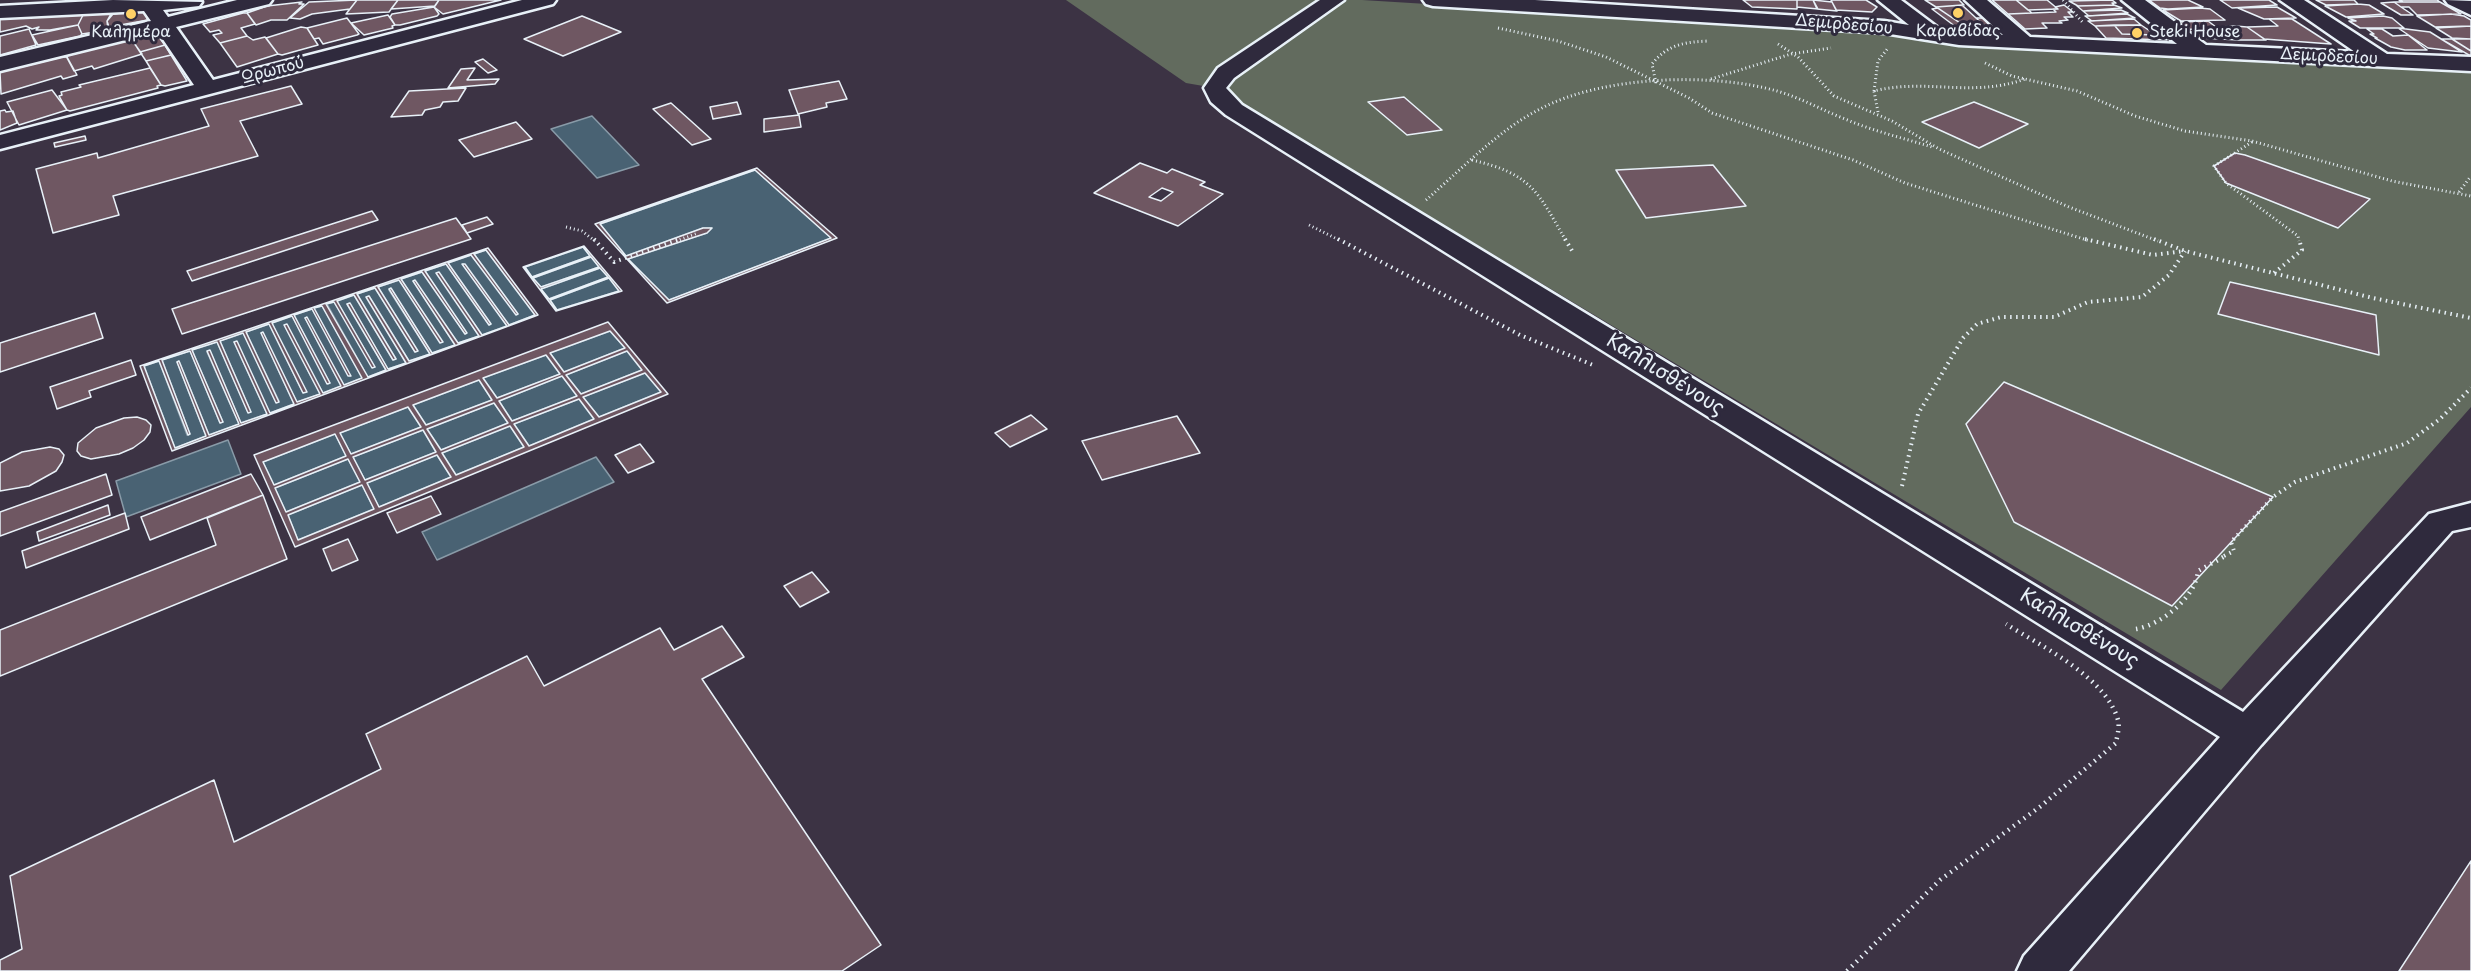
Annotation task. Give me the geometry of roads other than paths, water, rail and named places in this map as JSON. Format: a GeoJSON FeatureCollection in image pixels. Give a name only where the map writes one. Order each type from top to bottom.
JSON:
{"type":"FeatureCollection","features":[{"type":"Feature","properties":{"kind":"street"},"geometry":{"type":"LineString","coordinates":[[0,12],[21,5],[148,4],[211,0]]}},
{"type":"Feature","properties":{"kind":"street"},"geometry":{"type":"LineString","coordinates":[[0,64],[262,0]]}},
{"type":"Feature","properties":{"kind":"street","name":"Ωρωπού"},"geometry":{"type":"LineString","coordinates":[[0,142],[546,0]]}},
{"type":"Feature","properties":{"kind":"street","name":"Καλλισθένους"},"geometry":{"type":"LineString","coordinates":[[1334,0],[1226,73],[1215,88],[1219,97],[1234,110],[2247,734]]}},
{"type":"Feature","properties":{"kind":"street","name":"Δεμιρδεσίου"},"geometry":{"type":"LineString","coordinates":[[1432,0],[1744,17],[1904,30],[1959,39],[2471,64]]}},
{"type":"Feature","properties":{"kind":"street"},"geometry":{"type":"LineString","coordinates":[[1726,0],[1744,17]]}},
{"type":"Feature","properties":{"kind":"street"},"geometry":{"type":"LineString","coordinates":[[1888,0],[1937,35]]}},
{"type":"Feature","properties":{"kind":"street"},"geometry":{"type":"LineString","coordinates":[[1975,0],[2024,43]]}},
{"type":"Feature","properties":{"kind":"street"},"geometry":{"type":"LineString","coordinates":[[2132,0],[2199,51]]}},
{"type":"Feature","properties":{"kind":"street"},"geometry":{"type":"LineString","coordinates":[[2290,0],[2381,59]]}},
{"type":"Feature","properties":{"kind":"street"},"geometry":{"type":"LineString","coordinates":[[2455,0],[2471,9]]}},
{"type":"Feature","properties":{"kind":"street"},"geometry":{"type":"LineString","coordinates":[[148,4],[207,88]]}},
{"type":"Feature","properties":{"kind":"street"},"geometry":{"type":"LineString","coordinates":[[2040,971],[2247,734],[2441,522],[2471,515]]}},
{"type":"Feature","properties":{"kind":"water"},"geometry":{"type":"Polygon","coordinates":[[[592,116],[639,165],[597,178],[551,129],[592,116]]]}},
{"type":"Feature","properties":{"kind":"water"},"geometry":{"type":"Polygon","coordinates":[[[755,170],[831,238],[669,300],[628,259],[707,233],[712,228],[703,228],[626,256],[600,224],[755,170]]]}},
{"type":"Feature","properties":{"kind":"water"},"geometry":{"type":"Polygon","coordinates":[[[583,247],[590,256],[532,277],[525,267],[583,247]]]}},
{"type":"Feature","properties":{"kind":"water"},"geometry":{"type":"Polygon","coordinates":[[[486,250],[535,315],[509,325],[463,264],[507,326],[482,335],[439,273],[479,336],[458,343],[413,281],[455,345],[432,353],[391,289],[389,290],[430,354],[409,361],[369,296],[367,297],[406,363],[388,369],[350,303],[347,304],[386,370],[368,377],[327,304],[334,302],[375,367],[337,301],[354,295],[393,360],[396,359],[357,294],[375,288],[415,352],[417,351],[378,287],[399,280],[442,342],[401,279],[422,272],[465,334],[425,271],[446,264],[489,325],[491,324],[448,263],[471,255],[518,314],[474,254],[486,250]]]}},
{"type":"Feature","properties":{"kind":"water"},"geometry":{"type":"Polygon","coordinates":[[[591,257],[599,267],[541,287],[533,278],[591,257]]]}},
{"type":"Feature","properties":{"kind":"water"},"geometry":{"type":"Polygon","coordinates":[[[600,268],[608,277],[549,299],[541,289],[600,268]]]}},
{"type":"Feature","properties":{"kind":"water"},"geometry":{"type":"Polygon","coordinates":[[[609,278],[619,291],[557,310],[550,300],[609,278]]]}},
{"type":"Feature","properties":{"kind":"water"},"geometry":{"type":"Polygon","coordinates":[[[322,306],[362,378],[344,385],[305,318],[341,386],[323,393],[285,326],[320,394],[297,402],[261,333],[294,404],[270,413],[234,342],[267,414],[241,423],[210,351],[207,352],[239,424],[209,435],[179,361],[177,362],[206,436],[175,448],[144,366],[159,361],[187,435],[190,434],[162,360],[190,351],[220,423],[223,422],[192,350],[217,342],[248,412],[251,412],[220,341],[243,333],[279,401],[246,332],[269,324],[303,393],[272,323],[292,316],[328,384],[330,383],[294,315],[312,309],[350,376],[314,308],[322,306]]]}},
{"type":"Feature","properties":{"kind":"water"},"geometry":{"type":"Polygon","coordinates":[[[610,331],[625,348],[564,372],[550,353],[610,331]]]}},
{"type":"Feature","properties":{"kind":"water"},"geometry":{"type":"Polygon","coordinates":[[[627,351],[642,370],[581,394],[566,375],[627,351]]]}},
{"type":"Feature","properties":{"kind":"water"},"geometry":{"type":"Polygon","coordinates":[[[546,355],[560,374],[497,398],[483,378],[546,355]]]}},
{"type":"Feature","properties":{"kind":"water"},"geometry":{"type":"Polygon","coordinates":[[[645,373],[661,392],[599,417],[583,397],[645,373]]]}},
{"type":"Feature","properties":{"kind":"water"},"geometry":{"type":"Polygon","coordinates":[[[562,376],[577,396],[512,421],[499,401],[562,376]]]}},
{"type":"Feature","properties":{"kind":"water"},"geometry":{"type":"Polygon","coordinates":[[[479,380],[492,400],[426,425],[413,405],[479,380]]]}},
{"type":"Feature","properties":{"kind":"water"},"geometry":{"type":"Polygon","coordinates":[[[579,399],[594,419],[529,446],[514,424],[579,399]]]}},
{"type":"Feature","properties":{"kind":"water"},"geometry":{"type":"Polygon","coordinates":[[[494,403],[508,423],[441,450],[427,429],[494,403]]]}},
{"type":"Feature","properties":{"kind":"water"},"geometry":{"type":"Polygon","coordinates":[[[408,407],[421,427],[351,454],[340,433],[408,407]]]}},
{"type":"Feature","properties":{"kind":"water"},"geometry":{"type":"Polygon","coordinates":[[[510,426],[524,447],[456,475],[442,453],[510,426]]]}},
{"type":"Feature","properties":{"kind":"water"},"geometry":{"type":"Polygon","coordinates":[[[423,430],[436,452],[365,480],[353,457],[423,430]]]}},
{"type":"Feature","properties":{"kind":"water"},"geometry":{"type":"Polygon","coordinates":[[[335,434],[346,456],[274,485],[263,462],[335,434]]]}},
{"type":"Feature","properties":{"kind":"water"},"geometry":{"type":"Polygon","coordinates":[[[228,440],[241,474],[126,517],[116,481],[228,440]]]}},
{"type":"Feature","properties":{"kind":"water"},"geometry":{"type":"Polygon","coordinates":[[[437,455],[451,477],[379,507],[367,483],[437,455]]]}},
{"type":"Feature","properties":{"kind":"water"},"geometry":{"type":"Polygon","coordinates":[[[596,457],[614,482],[437,560],[422,532],[596,457]]]}},
{"type":"Feature","properties":{"kind":"water"},"geometry":{"type":"Polygon","coordinates":[[[348,459],[360,482],[286,512],[275,488],[348,459]]]}},
{"type":"Feature","properties":{"kind":"water"},"geometry":{"type":"Polygon","coordinates":[[[362,485],[374,509],[298,540],[288,515],[362,485]]]}},
{"type":"Feature","properties":{"kind":"place","name":"Καραβίδας"},"geometry":{"type":"Point","coordinates":[1958,13]}},
{"type":"Feature","properties":{"kind":"place","name":"Καλημέρα"},"geometry":{"type":"Point","coordinates":[131,14]}},
{"type":"Feature","properties":{"kind":"place","name":"Steki House"},"geometry":{"type":"Point","coordinates":[2137,33]}}]}
